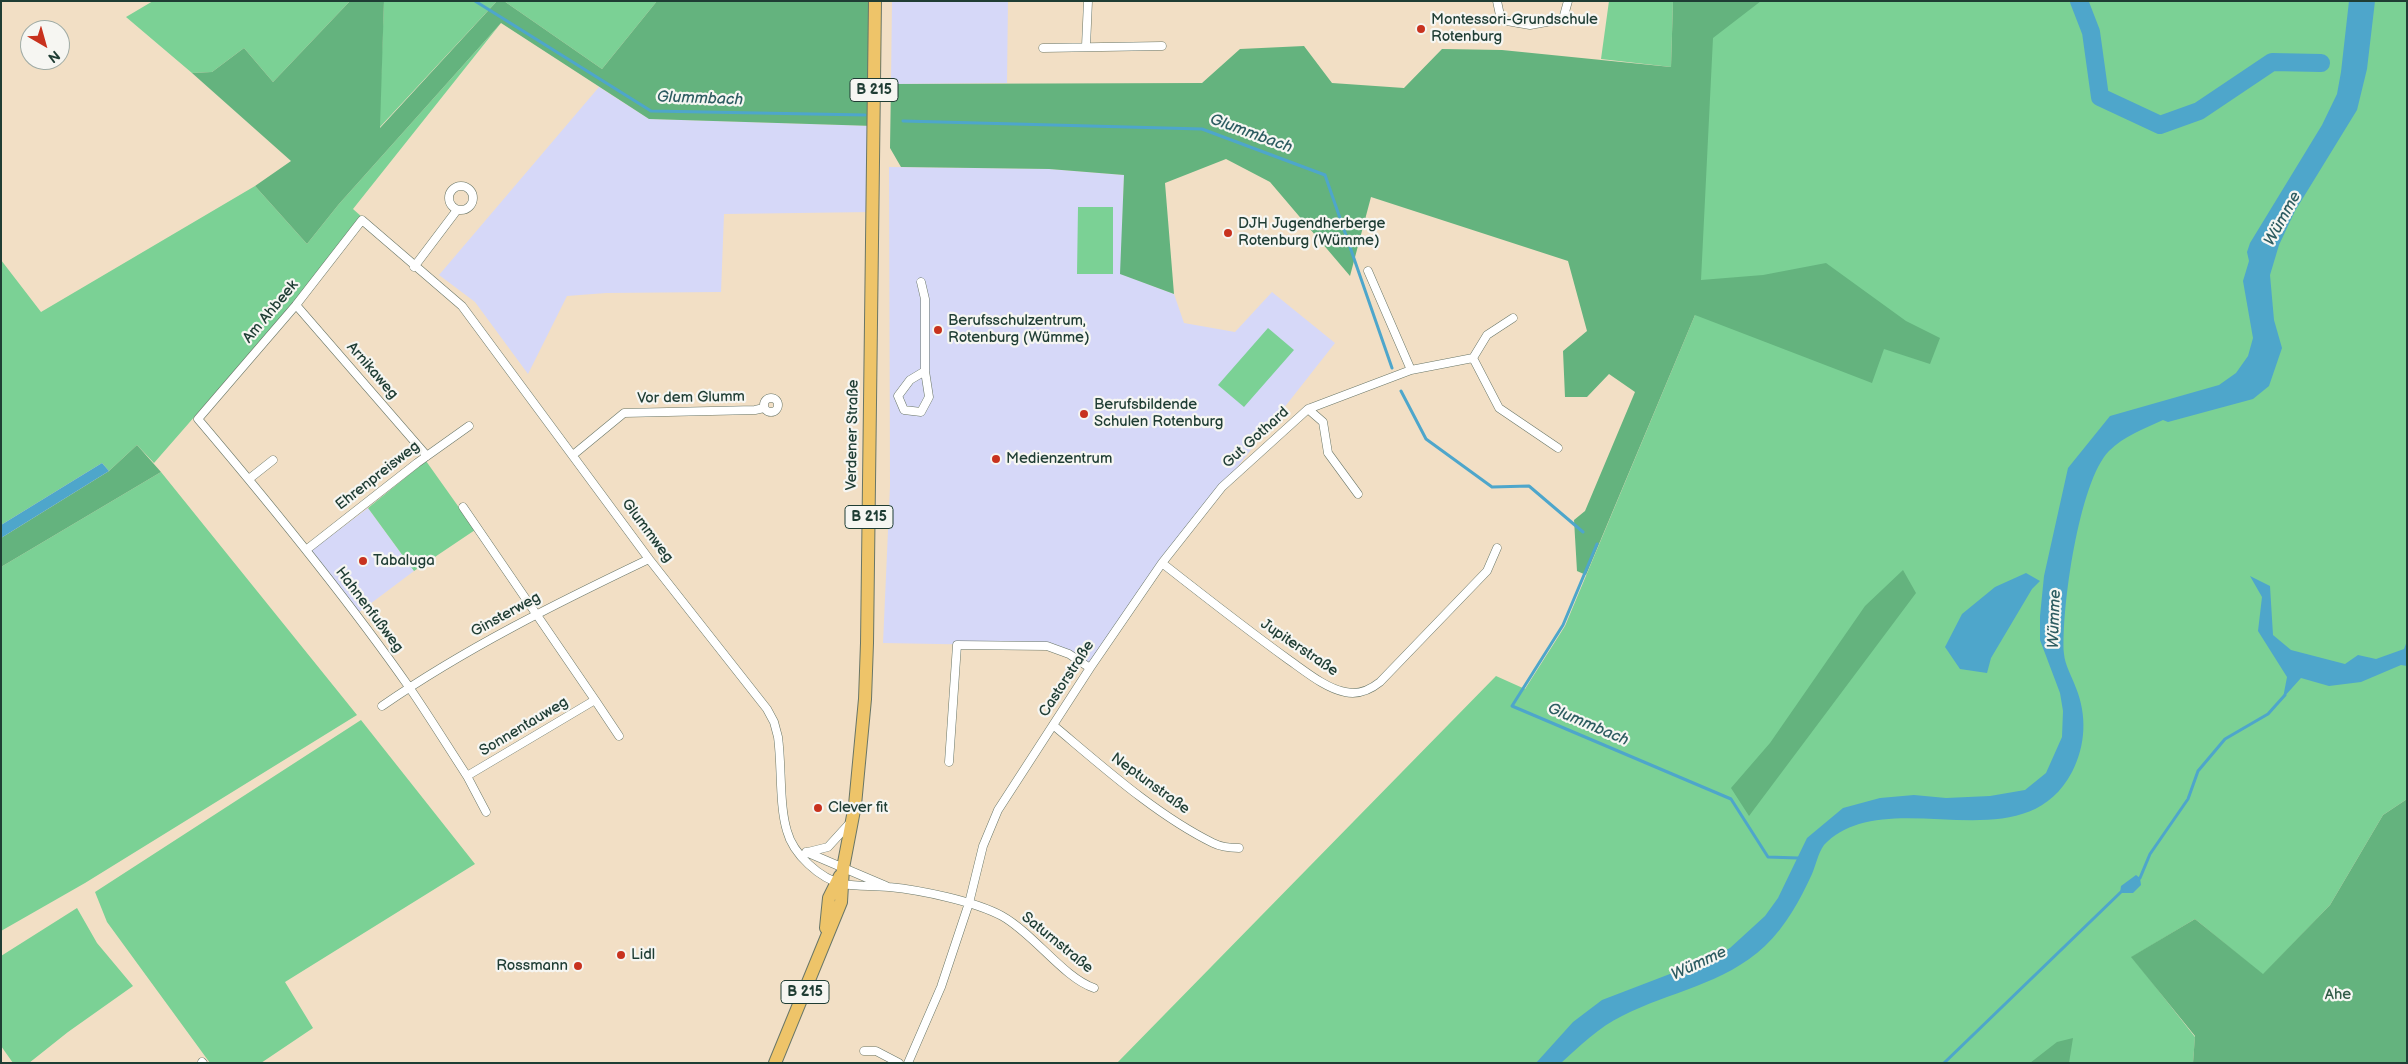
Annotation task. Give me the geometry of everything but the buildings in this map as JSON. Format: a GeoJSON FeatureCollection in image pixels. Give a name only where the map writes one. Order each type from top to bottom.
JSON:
{"type":"FeatureCollection","features":[{"type":"Feature","properties":{"kind":"main road","name":"Verdener Straße"},"geometry":{"type":"LineString","coordinates":[[775,1063],[841,902],[840,883],[853,818],[865,699],[875,1]]}},
{"type":"Feature","properties":{"kind":"main road","name":"Verdener Straße"},"geometry":{"type":"LineString","coordinates":[[769,1063],[782,1043]]}},
{"type":"Feature","properties":{"kind":"street"},"geometry":{"type":"LineString","coordinates":[[1086,46],[1088,1]]}},
{"type":"Feature","properties":{"kind":"street"},"geometry":{"type":"LineString","coordinates":[[1496,1],[1502,20],[1530,25],[1563,19],[1568,1]]}},
{"type":"Feature","properties":{"kind":"street"},"geometry":{"type":"LineString","coordinates":[[1043,48],[1162,46]]}},
{"type":"Feature","properties":{"kind":"street"},"geometry":{"type":"LineString","coordinates":[[414,266],[457,210]]}},
{"type":"Feature","properties":{"kind":"street","name":"Glummweg"},"geometry":{"type":"LineString","coordinates":[[362,220],[462,306],[650,559],[742,675],[774,722],[781,754],[784,820],[789,837],[813,867],[840,883]]}},
{"type":"Feature","properties":{"kind":"street","name":"Am Ahbeek"},"geometry":{"type":"LineString","coordinates":[[198,419],[296,305],[362,220]]}},
{"type":"Feature","properties":{"kind":"street"},"geometry":{"type":"LineString","coordinates":[[1368,272],[1411,370]]}},
{"type":"Feature","properties":{"kind":"street"},"geometry":{"type":"LineString","coordinates":[[921,282],[926,323],[925,371],[929,397],[921,412],[904,410],[898,396],[910,380],[925,371]]}},
{"type":"Feature","properties":{"kind":"street","name":"Arnikaweg"},"geometry":{"type":"LineString","coordinates":[[296,305],[427,456]]}},
{"type":"Feature","properties":{"kind":"street"},"geometry":{"type":"LineString","coordinates":[[1513,318],[1487,334],[1473,358],[1499,408],[1558,448]]}},
{"type":"Feature","properties":{"kind":"street","name":"Gut Gothard"},"geometry":{"type":"LineString","coordinates":[[1222,488],[1308,409],[1411,370],[1473,358]]}},
{"type":"Feature","properties":{"kind":"street","name":"Vor dem Glumm"},"geometry":{"type":"LineString","coordinates":[[573,455],[624,413],[755,410],[764,408]]}},
{"type":"Feature","properties":{"kind":"street","name":"Gut Gothard"},"geometry":{"type":"LineString","coordinates":[[1308,409],[1323,422],[1328,453],[1358,494]]}},
{"type":"Feature","properties":{"kind":"street","name":"Hahnenfußweg"},"geometry":{"type":"LineString","coordinates":[[198,419],[306,550],[409,687]]}},
{"type":"Feature","properties":{"kind":"street","name":"Ehrenpreisweg"},"geometry":{"type":"LineString","coordinates":[[306,550],[427,456],[469,426]]}},
{"type":"Feature","properties":{"kind":"street"},"geometry":{"type":"LineString","coordinates":[[249,479],[273,460]]}},
{"type":"Feature","properties":{"kind":"street","name":"Castorstraße"},"geometry":{"type":"LineString","coordinates":[[908,1063],[934,1000],[937,985],[945,972],[970,903],[992,822],[1090,668],[1162,563],[1222,488]]}},
{"type":"Feature","properties":{"kind":"street"},"geometry":{"type":"LineString","coordinates":[[463,507],[534,614],[619,736]]}},
{"type":"Feature","properties":{"kind":"street","name":"Jupiterstraße"},"geometry":{"type":"LineString","coordinates":[[1162,563],[1254,635],[1310,674],[1340,691],[1351,693],[1368,690],[1380,682],[1487,571],[1497,548]]}},
{"type":"Feature","properties":{"kind":"street","name":"Ginsterweg"},"geometry":{"type":"LineString","coordinates":[[382,706],[409,687],[534,614],[650,559]]}},
{"type":"Feature","properties":{"kind":"street"},"geometry":{"type":"LineString","coordinates":[[950,762],[957,645],[1047,646],[1070,654],[1090,668]]}},
{"type":"Feature","properties":{"kind":"street"},"geometry":{"type":"LineString","coordinates":[[409,687],[467,776],[486,812]]}},
{"type":"Feature","properties":{"kind":"street","name":"Sonnentauweg"},"geometry":{"type":"LineString","coordinates":[[467,776],[595,700]]}},
{"type":"Feature","properties":{"kind":"street","name":"Neptunstraße"},"geometry":{"type":"LineString","coordinates":[[1053,725],[1118,779],[1175,820],[1214,844],[1239,848]]}},
{"type":"Feature","properties":{"kind":"street"},"geometry":{"type":"LineString","coordinates":[[806,852],[828,847],[841,835],[853,818]]}},
{"type":"Feature","properties":{"kind":"street"},"geometry":{"type":"LineString","coordinates":[[793,844],[806,852],[843,868]]}},
{"type":"Feature","properties":{"kind":"street","name":"Saturnstraße"},"geometry":{"type":"LineString","coordinates":[[843,868],[888,886],[970,903],[1002,916],[1024,932],[1079,982],[1094,988]]}},
{"type":"Feature","properties":{"kind":"street","name":"Saturnstraße"},"geometry":{"type":"LineString","coordinates":[[840,883],[861,887],[888,886]]}},
{"type":"Feature","properties":{"kind":"street"},"geometry":{"type":"LineString","coordinates":[[864,1051],[876,1051],[899,1063]]}},
{"type":"Feature","properties":{"kind":"shaded area"},"geometry":{"type":"Polygon","coordinates":[[[892,1],[1008,1],[1007,83],[891,84],[892,1]]]}},
{"type":"Feature","properties":{"kind":"shaded area"},"geometry":{"type":"Polygon","coordinates":[[[599,87],[649,119],[874,126],[873,212],[724,214],[721,292],[606,293],[567,296],[528,374],[475,302],[439,275],[599,87]]]}},
{"type":"Feature","properties":{"kind":"shaded area","name":"Berufsbildende Schulen Rotenburg"},"geometry":{"type":"Polygon","coordinates":[[[889,167],[1049,169],[1124,175],[1121,274],[1174,294],[1184,323],[1235,332],[1272,292],[1335,343],[1162,563],[1090,668],[1047,646],[883,643],[890,486],[889,167]]]}},
{"type":"Feature","properties":{"kind":"shaded area","name":"Tabaluga"},"geometry":{"type":"Polygon","coordinates":[[[368,508],[414,571],[358,613],[311,551],[368,508]]]}},
{"type":"Feature","properties":{"kind":"green space"},"geometry":{"type":"Polygon","coordinates":[[[153,1],[350,1],[273,82],[244,48],[212,72],[192,73],[126,17],[153,1]]]}},
{"type":"Feature","properties":{"kind":"green space"},"geometry":{"type":"Polygon","coordinates":[[[350,1],[384,1],[380,128],[497,1],[504,1],[602,69],[657,1],[875,1],[874,126],[649,119],[501,23],[339,204],[307,244],[255,186],[291,161],[192,73],[212,72],[244,48],[273,82],[350,1]]]}},
{"type":"Feature","properties":{"kind":"green space"},"geometry":{"type":"Polygon","coordinates":[[[384,1],[497,1],[379,128],[384,1]]]}},
{"type":"Feature","properties":{"kind":"green space"},"geometry":{"type":"Polygon","coordinates":[[[504,1],[657,1],[602,69],[504,1]]]}},
{"type":"Feature","properties":{"kind":"green space"},"geometry":{"type":"Polygon","coordinates":[[[1609,1],[1673,1],[1671,67],[1601,59],[1609,1]]]}},
{"type":"Feature","properties":{"kind":"green space"},"geometry":{"type":"Polygon","coordinates":[[[1673,1],[1761,1],[1713,38],[1701,280],[1763,275],[1826,263],[1906,321],[1940,338],[1930,364],[1884,349],[1872,383],[1695,315],[1586,575],[1577,571],[1574,520],[1585,511],[1635,392],[1609,374],[1587,397],[1565,397],[1563,351],[1587,331],[1568,261],[1371,197],[1350,276],[1270,182],[1226,159],[1165,183],[1174,294],[1120,274],[1124,175],[1049,169],[901,167],[890,148],[891,84],[1202,83],[1240,49],[1304,46],[1332,83],[1404,88],[1442,49],[1502,50],[1671,67],[1673,1]]]}},
{"type":"Feature","properties":{"kind":"green space"},"geometry":{"type":"Polygon","coordinates":[[[1697,1],[2407,1],[2407,799],[2383,815],[2330,905],[2263,975],[2195,919],[2132,957],[2195,1037],[2193,1063],[1117,1063],[1496,676],[1525,689],[1565,626],[1695,315],[1697,1]]]}},
{"type":"Feature","properties":{"kind":"green space"},"geometry":{"type":"Polygon","coordinates":[[[501,23],[353,209],[362,217],[293,304],[154,463],[137,445],[109,471],[102,463],[1,525],[1,260],[41,312],[255,186],[307,244],[339,204],[501,23]]]}},
{"type":"Feature","properties":{"kind":"green space"},"geometry":{"type":"Polygon","coordinates":[[[1078,207],[1113,207],[1113,274],[1077,274],[1078,207]]]}},
{"type":"Feature","properties":{"kind":"green space"},"geometry":{"type":"Polygon","coordinates":[[[1268,328],[1294,350],[1244,407],[1218,385],[1268,328]]]}},
{"type":"Feature","properties":{"kind":"green space"},"geometry":{"type":"Polygon","coordinates":[[[137,445],[161,472],[1,567],[1,538],[109,471],[137,445]]]}},
{"type":"Feature","properties":{"kind":"green space"},"geometry":{"type":"Polygon","coordinates":[[[426,461],[475,530],[414,571],[368,508],[426,461]]]}},
{"type":"Feature","properties":{"kind":"green space"},"geometry":{"type":"Polygon","coordinates":[[[161,472],[357,715],[85,883],[1,931],[1,567],[161,472]]]}},
{"type":"Feature","properties":{"kind":"green space"},"geometry":{"type":"Polygon","coordinates":[[[1903,570],[1916,593],[1749,816],[1731,788],[1770,743],[1865,606],[1903,570]]]}},
{"type":"Feature","properties":{"kind":"green space"},"geometry":{"type":"Polygon","coordinates":[[[361,720],[475,864],[285,982],[313,1028],[261,1063],[210,1063],[107,922],[95,892],[361,720]]]}},
{"type":"Feature","properties":{"kind":"green space","name":"Ahe"},"geometry":{"type":"Polygon","coordinates":[[[2407,799],[2407,1063],[2193,1063],[2195,1036],[2131,957],[2195,919],[2263,974],[2330,905],[2383,815],[2407,799]]]}},
{"type":"Feature","properties":{"kind":"green space"},"geometry":{"type":"Polygon","coordinates":[[[77,908],[97,943],[133,986],[68,1032],[29,1063],[13,1063],[1,1046],[1,956],[77,908]]]}},
{"type":"Feature","properties":{"kind":"green space"},"geometry":{"type":"Polygon","coordinates":[[[2073,1038],[2069,1063],[2030,1063],[2057,1042],[2073,1038]]]}},
{"type":"Feature","properties":{"kind":"water","name":"Wümme"},"geometry":{"type":"Polygon","coordinates":[[[2349,1],[2375,1],[2367,69],[2357,110],[2295,211],[2279,245],[2270,275],[2274,320],[2282,348],[2269,386],[2253,399],[2168,422],[2163,420],[2128,437],[2109,451],[2098,467],[2089,489],[2074,547],[2064,634],[2064,654],[2067,667],[2080,698],[2082,709],[2082,741],[2077,762],[2072,772],[2054,796],[2031,811],[2004,818],[1976,820],[1886,819],[1859,824],[1845,830],[1831,838],[1824,845],[1807,884],[1786,921],[1773,938],[1749,959],[1714,979],[1640,1007],[1614,1020],[1590,1037],[1561,1063],[1536,1063],[1573,1022],[1602,1000],[1709,959],[1730,948],[1765,916],[1778,898],[1807,838],[1843,808],[1880,798],[1914,795],[1946,798],[1990,796],[2025,790],[2046,773],[2062,737],[2063,711],[2060,693],[2040,640],[2040,616],[2044,576],[2068,468],[2110,416],[2219,385],[2236,373],[2248,356],[2253,338],[2243,281],[2249,261],[2247,252],[2250,243],[2322,125],[2337,94],[2349,1]]]}},
{"type":"Feature","properties":{"kind":"water"},"geometry":{"type":"Polygon","coordinates":[[[102,463],[109,471],[1,538],[1,525],[102,463]]]}},
{"type":"Feature","properties":{"kind":"water"},"geometry":{"type":"Polygon","coordinates":[[[2026,573],[2040,581],[2032,589],[1991,658],[1987,673],[1960,669],[1945,647],[1962,614],[1995,587],[2026,573]]]}},
{"type":"Feature","properties":{"kind":"water"},"geometry":{"type":"Polygon","coordinates":[[[2250,576],[2270,586],[2273,635],[2291,650],[2345,664],[2358,655],[2376,659],[2404,649],[2407,641],[2407,666],[2401,665],[2361,682],[2329,686],[2301,678],[2283,698],[2287,677],[2258,631],[2262,597],[2250,576]]]}},
{"type":"Feature","properties":{"kind":"water"},"geometry":{"type":"Polygon","coordinates":[[[2136,875],[2140,878],[2141,885],[2133,893],[2120,893],[2121,886],[2136,875]]]}},
{"type":"Feature","properties":{"kind":"waterway","name":"Glummbach"},"geometry":{"type":"LineString","coordinates":[[475,1],[651,111],[865,115]]}},
{"type":"Feature","properties":{"kind":"waterway"},"geometry":{"type":"LineString","coordinates":[[2079,1],[2091,32],[2100,97],[2160,125],[2199,111],[2272,62],[2321,63]]}},
{"type":"Feature","properties":{"kind":"waterway","name":"Glummbach"},"geometry":{"type":"LineString","coordinates":[[903,121],[1202,129],[1325,175],[1392,368]]}},
{"type":"Feature","properties":{"kind":"waterway","name":"Glummbach"},"geometry":{"type":"LineString","coordinates":[[1401,391],[1426,439],[1492,487],[1529,486],[1583,532]]}},
{"type":"Feature","properties":{"kind":"waterway","name":"Glummbach"},"geometry":{"type":"LineString","coordinates":[[1597,544],[1563,625],[1512,706],[1731,799],[1768,857],[1798,858]]}},
{"type":"Feature","properties":{"kind":"waterway"},"geometry":{"type":"LineString","coordinates":[[2137,880],[2140,878],[2150,854],[2188,799],[2198,771],[2225,739],[2268,714],[2285,695]]}},
{"type":"Feature","properties":{"kind":"waterway"},"geometry":{"type":"LineString","coordinates":[[1944,1063],[2122,891]]}},
{"type":"Feature","properties":{"kind":"place","name":"Montessori-Grundschule Rotenburg"},"geometry":{"type":"Point","coordinates":[1421,29]}},
{"type":"Feature","properties":{"kind":"place","name":"DJH Jugendherberge Rotenburg (Wümme)"},"geometry":{"type":"Point","coordinates":[1228,233]}},
{"type":"Feature","properties":{"kind":"place","name":"Berufsschulzentrum, Rotenburg (Wümme)"},"geometry":{"type":"Point","coordinates":[938,330]}},
{"type":"Feature","properties":{"kind":"place","name":"Berufsbildende Schulen Rotenburg"},"geometry":{"type":"Point","coordinates":[1084,414]}},
{"type":"Feature","properties":{"kind":"place","name":"Medienzentrum"},"geometry":{"type":"Point","coordinates":[996,459]}},
{"type":"Feature","properties":{"kind":"place","name":"Tabaluga"},"geometry":{"type":"Point","coordinates":[363,561]}},
{"type":"Feature","properties":{"kind":"place","name":"Clever fit"},"geometry":{"type":"Point","coordinates":[818,808]}},
{"type":"Feature","properties":{"kind":"place","name":"Lidl"},"geometry":{"type":"Point","coordinates":[621,955]}},
{"type":"Feature","properties":{"kind":"place","name":"Rossmann"},"geometry":{"type":"Point","coordinates":[578,966]}}]}
